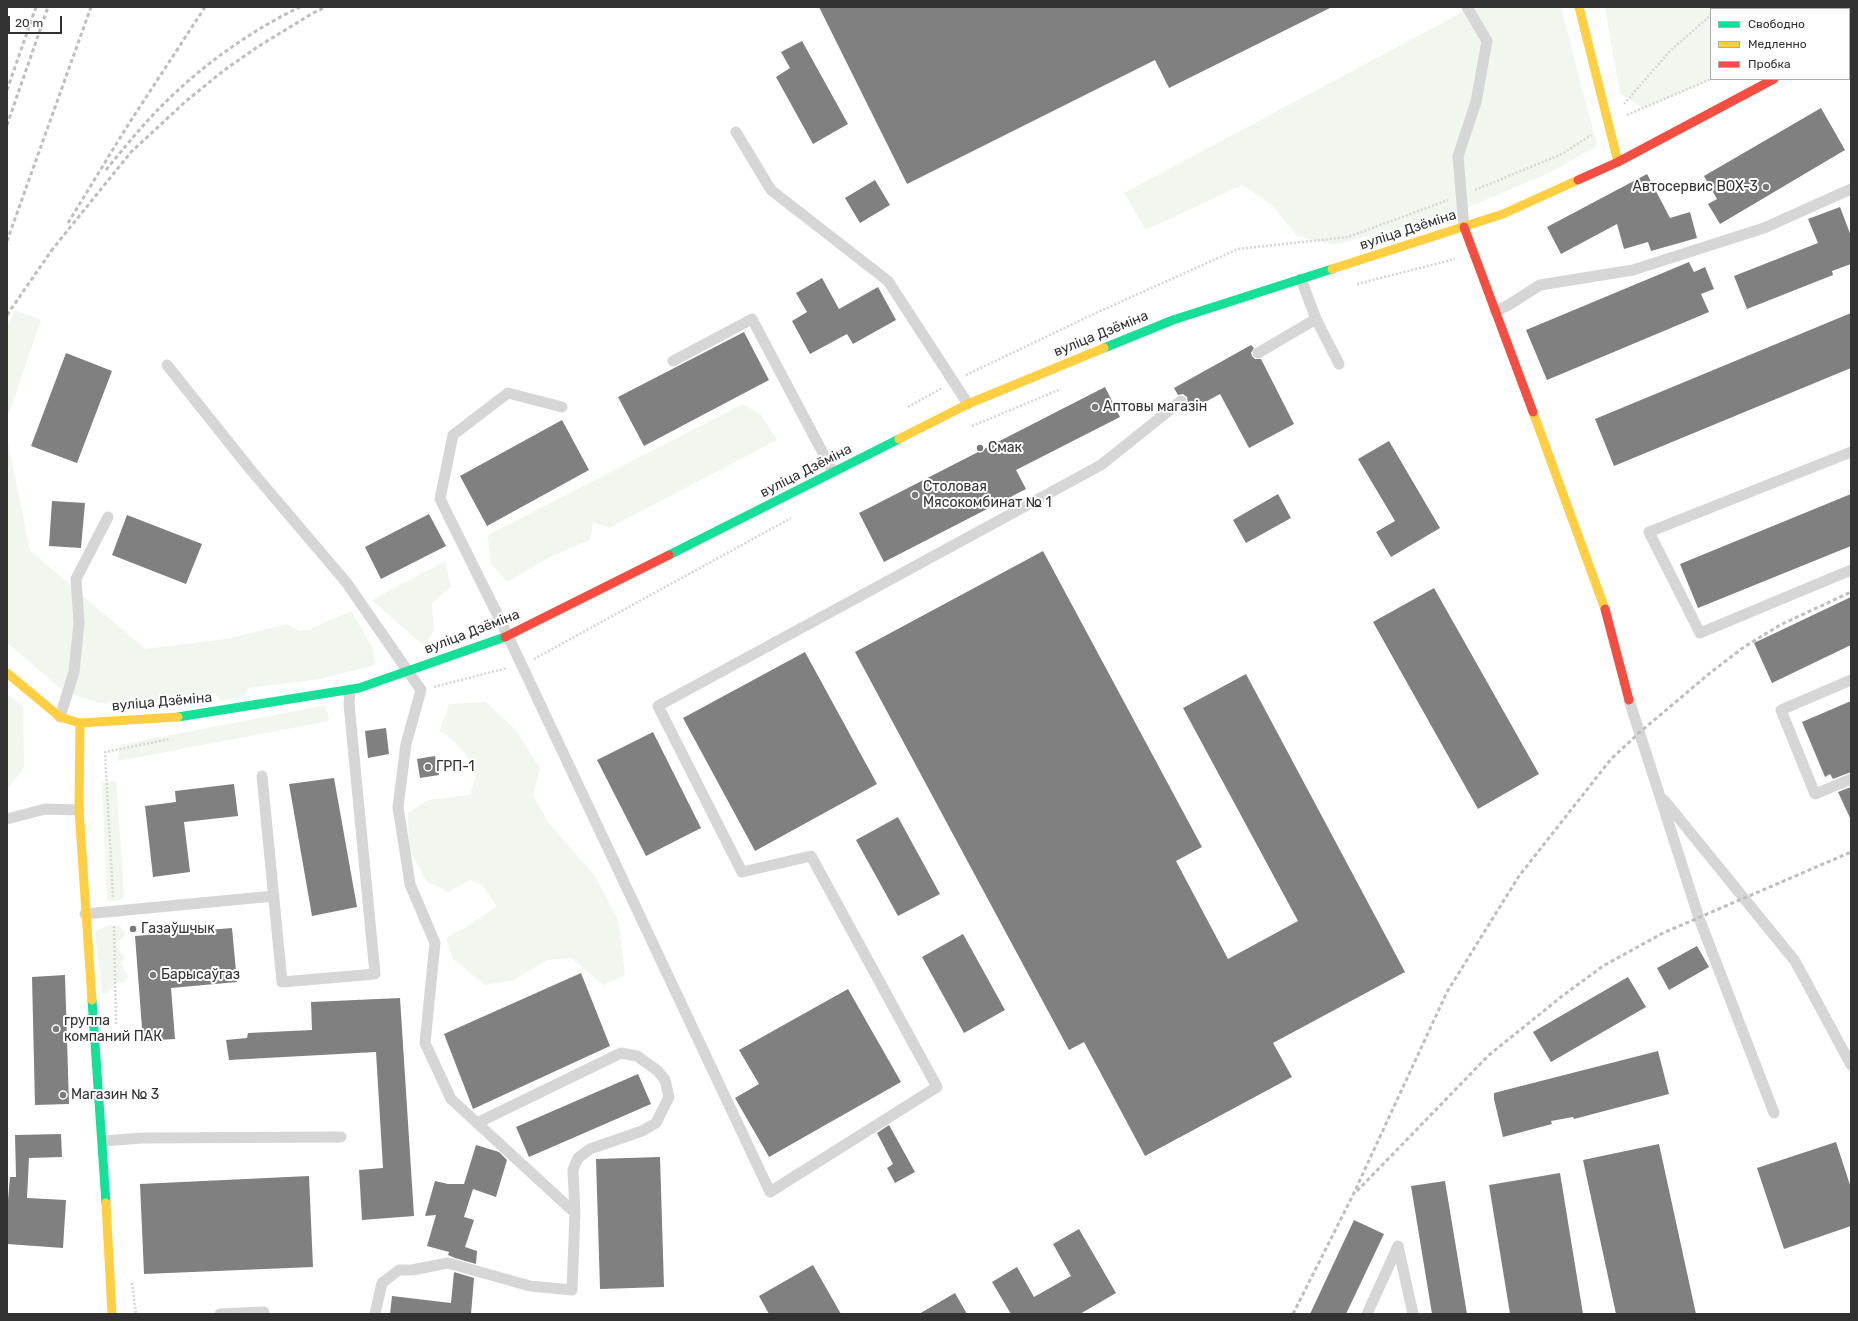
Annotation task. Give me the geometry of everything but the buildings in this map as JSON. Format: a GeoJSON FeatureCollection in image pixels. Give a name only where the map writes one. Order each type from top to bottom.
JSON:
{"type":"FeatureCollection","features":[{"type":"Feature","properties":{"kind":"main road"},"geometry":{"type":"LineString","coordinates":[[1579,7],[1618,162]]}},
{"type":"Feature","properties":{"kind":"main road","name":"вуліца Дзёміна"},"geometry":{"type":"LineString","coordinates":[[7,673],[60,717],[80,723],[185,717],[359,688],[508,636],[968,404],[1173,320],[1503,214],[1618,162],[1772,80]]}},
{"type":"Feature","properties":{"kind":"main road"},"geometry":{"type":"LineString","coordinates":[[1464,227],[1604,604],[1629,700]]}},
{"type":"Feature","properties":{"kind":"main road"},"geometry":{"type":"LineString","coordinates":[[80,723],[79,810],[85,914],[103,1141],[112,1314]]}},
{"type":"Feature","properties":{"kind":"lane"},"geometry":{"type":"LineString","coordinates":[[1464,227],[1458,156],[1476,102],[1487,41],[1467,7]]}},
{"type":"Feature","properties":{"kind":"lane"},"geometry":{"type":"LineString","coordinates":[[736,132],[771,190],[888,281],[968,404]]}},
{"type":"Feature","properties":{"kind":"lane"},"geometry":{"type":"LineString","coordinates":[[1495,311],[1507,306],[1540,285],[1633,270],[1764,228],[1851,189]]}},
{"type":"Feature","properties":{"kind":"lane"},"geometry":{"type":"LineString","coordinates":[[1301,279],[1316,319],[1339,364]]}},
{"type":"Feature","properties":{"kind":"lane"},"geometry":{"type":"LineString","coordinates":[[673,361],[752,319],[833,472]]}},
{"type":"Feature","properties":{"kind":"lane"},"geometry":{"type":"LineString","coordinates":[[1258,353],[1316,319]]}},
{"type":"Feature","properties":{"kind":"lane"},"geometry":{"type":"LineString","coordinates":[[167,365],[250,469],[346,582],[421,690],[406,744],[398,807],[410,884],[435,943],[425,1044],[451,1099],[575,1213]]}},
{"type":"Feature","properties":{"kind":"lane"},"geometry":{"type":"LineString","coordinates":[[562,407],[508,393],[453,435],[440,499],[508,636],[770,1192],[938,1086],[811,856],[742,872],[658,706],[1101,465],[1181,401]]}},
{"type":"Feature","properties":{"kind":"lane"},"geometry":{"type":"LineString","coordinates":[[1851,452],[1649,532],[1700,633],[1851,570]]}},
{"type":"Feature","properties":{"kind":"lane"},"geometry":{"type":"LineString","coordinates":[[60,717],[74,672],[80,623],[76,579],[108,517]]}},
{"type":"Feature","properties":{"kind":"lane"},"geometry":{"type":"LineString","coordinates":[[1851,680],[1781,710],[1815,794],[1851,779]]}},
{"type":"Feature","properties":{"kind":"lane"},"geometry":{"type":"LineString","coordinates":[[262,776],[282,982],[375,974],[349,704],[350,690]]}},
{"type":"Feature","properties":{"kind":"lane"},"geometry":{"type":"LineString","coordinates":[[1629,700],[1699,918],[1774,1113]]}},
{"type":"Feature","properties":{"kind":"lane"},"geometry":{"type":"LineString","coordinates":[[1660,795],[1795,961],[1851,1065]]}},
{"type":"Feature","properties":{"kind":"lane"},"geometry":{"type":"LineString","coordinates":[[7,819],[45,809],[79,810]]}},
{"type":"Feature","properties":{"kind":"lane"},"geometry":{"type":"LineString","coordinates":[[85,914],[274,896]]}},
{"type":"Feature","properties":{"kind":"lane"},"geometry":{"type":"LineString","coordinates":[[375,1314],[382,1283],[399,1270],[412,1270],[448,1263],[530,1286],[572,1290],[575,1213],[573,1170],[578,1158],[590,1149],[642,1131],[656,1123],[669,1097],[664,1080],[658,1071],[637,1056],[621,1053],[477,1123]]}},
{"type":"Feature","properties":{"kind":"lane"},"geometry":{"type":"LineString","coordinates":[[103,1141],[142,1138],[341,1137]]}},
{"type":"Feature","properties":{"kind":"lane"},"geometry":{"type":"LineString","coordinates":[[1367,1314],[1398,1246],[1413,1314]]}},
{"type":"Feature","properties":{"kind":"lane"},"geometry":{"type":"LineString","coordinates":[[220,1314],[264,1312]]}},
{"type":"Feature","properties":{"kind":"path"},"geometry":{"type":"LineString","coordinates":[[1608,123],[1670,51],[1710,16]]}},
{"type":"Feature","properties":{"kind":"path"},"geometry":{"type":"LineString","coordinates":[[908,407],[953,381],[1096,313],[1238,249],[1348,237],[1461,195],[1562,154],[1608,123],[1710,79]]}},
{"type":"Feature","properties":{"kind":"path"},"geometry":{"type":"LineString","coordinates":[[1353,285],[1474,254]]}},
{"type":"Feature","properties":{"kind":"path"},"geometry":{"type":"LineString","coordinates":[[965,429],[1066,387]]}},
{"type":"Feature","properties":{"kind":"path"},"geometry":{"type":"LineString","coordinates":[[421,690],[532,661],[794,516]]}},
{"type":"Feature","properties":{"kind":"path"},"geometry":{"type":"LineString","coordinates":[[116,1028],[113,875],[105,752],[174,739]]}},
{"type":"Feature","properties":{"kind":"path"},"geometry":{"type":"LineString","coordinates":[[131,1276],[136,1314]]}},
{"type":"Feature","properties":{"kind":"shaded area"},"geometry":{"type":"Polygon","coordinates":[[[1472,7],[1561,7],[1597,146],[1549,173],[1459,211],[1335,245],[1297,236],[1272,205],[1242,185],[1146,230],[1124,193],[1472,7]]]}},
{"type":"Feature","properties":{"kind":"shaded area"},"geometry":{"type":"Polygon","coordinates":[[[1605,7],[1849,7],[1710,8],[1710,80],[1643,108],[1620,94],[1605,7]]]}},
{"type":"Feature","properties":{"kind":"shaded area"},"geometry":{"type":"Polygon","coordinates":[[[15,310],[41,320],[7,419],[7,327],[15,310]]]}},
{"type":"Feature","properties":{"kind":"shaded area"},"geometry":{"type":"Polygon","coordinates":[[[743,404],[761,415],[777,440],[609,528],[593,522],[590,540],[552,556],[507,582],[491,564],[488,535],[743,404]]]}},
{"type":"Feature","properties":{"kind":"shaded area"},"geometry":{"type":"Polygon","coordinates":[[[7,439],[30,550],[145,649],[226,639],[287,624],[299,631],[308,630],[351,611],[373,648],[375,665],[320,679],[248,688],[245,696],[221,701],[215,693],[161,700],[99,703],[65,692],[7,643],[7,439]]]}},
{"type":"Feature","properties":{"kind":"shaded area"},"geometry":{"type":"Polygon","coordinates":[[[445,561],[451,587],[432,603],[434,630],[424,646],[372,600],[445,561]]]}},
{"type":"Feature","properties":{"kind":"shaded area"},"geometry":{"type":"Polygon","coordinates":[[[7,694],[23,706],[24,768],[7,789],[7,694]]]}},
{"type":"Feature","properties":{"kind":"shaded area"},"geometry":{"type":"Polygon","coordinates":[[[486,702],[517,731],[540,769],[533,795],[548,822],[595,876],[618,920],[625,975],[603,985],[571,958],[547,960],[514,980],[485,985],[453,959],[446,938],[471,924],[497,906],[482,885],[470,880],[448,892],[426,881],[409,848],[408,813],[428,800],[470,795],[475,777],[471,762],[452,739],[440,730],[449,704],[486,702]]]}},
{"type":"Feature","properties":{"kind":"shaded area"},"geometry":{"type":"Polygon","coordinates":[[[326,705],[329,721],[118,761],[120,745],[326,705]]]}},
{"type":"Feature","properties":{"kind":"shaded area"},"geometry":{"type":"Polygon","coordinates":[[[116,781],[124,893],[122,899],[111,902],[107,899],[102,782],[116,781]]]}},
{"type":"Feature","properties":{"kind":"shaded area"},"geometry":{"type":"Polygon","coordinates":[[[109,925],[120,926],[125,933],[124,937],[118,942],[118,947],[125,958],[121,962],[128,976],[125,982],[117,982],[106,994],[102,993],[95,932],[109,925]]]}},
{"type":"Feature","properties":{"kind":"railway"},"geometry":{"type":"LineString","coordinates":[[7,90],[36,7]]}},
{"type":"Feature","properties":{"kind":"railway"},"geometry":{"type":"LineString","coordinates":[[7,125],[48,7]]}},
{"type":"Feature","properties":{"kind":"railway"},"geometry":{"type":"LineString","coordinates":[[7,241],[91,7]]}},
{"type":"Feature","properties":{"kind":"railway"},"geometry":{"type":"LineString","coordinates":[[68,223],[126,128],[205,7]]}},
{"type":"Feature","properties":{"kind":"railway"},"geometry":{"type":"LineString","coordinates":[[106,170],[165,102],[189,80],[234,45],[283,15],[300,7]]}},
{"type":"Feature","properties":{"kind":"railway"},"geometry":{"type":"LineString","coordinates":[[51,251],[131,152],[185,102],[223,71],[259,46],[313,13],[326,7]]}},
{"type":"Feature","properties":{"kind":"railway"},"geometry":{"type":"LineString","coordinates":[[7,315],[54,247]]}},
{"type":"Feature","properties":{"kind":"railway"},"geometry":{"type":"LineString","coordinates":[[1293,1314],[1353,1195],[1447,992],[1519,876],[1611,759],[1640,732],[1710,673],[1744,647],[1780,625],[1851,592]]}},
{"type":"Feature","properties":{"kind":"railway"},"geometry":{"type":"LineString","coordinates":[[1357,1191],[1489,1055],[1561,997],[1603,966],[1663,933],[1851,852]]}},
{"type":"Feature","properties":{"kind":"traffic: fast"},"geometry":{"type":"LineString","coordinates":[[1104,348],[1173,320],[1332,269]]}},
{"type":"Feature","properties":{"kind":"traffic: fast"},"geometry":{"type":"LineString","coordinates":[[669,555],[899,439]]}},
{"type":"Feature","properties":{"kind":"traffic: fast"},"geometry":{"type":"LineString","coordinates":[[178,717],[359,688],[505,637]]}},
{"type":"Feature","properties":{"kind":"traffic: fast"},"geometry":{"type":"LineString","coordinates":[[92,1000],[106,1203]]}},
{"type":"Feature","properties":{"kind":"traffic: slow"},"geometry":{"type":"LineString","coordinates":[[1579,7],[1618,162]]}},
{"type":"Feature","properties":{"kind":"traffic: slow"},"geometry":{"type":"LineString","coordinates":[[1332,269],[1503,214],[1578,180]]}},
{"type":"Feature","properties":{"kind":"traffic: slow"},"geometry":{"type":"LineString","coordinates":[[899,439],[968,404],[1104,348]]}},
{"type":"Feature","properties":{"kind":"traffic: slow"},"geometry":{"type":"LineString","coordinates":[[1533,412],[1605,609]]}},
{"type":"Feature","properties":{"kind":"traffic: slow"},"geometry":{"type":"LineString","coordinates":[[7,673],[60,717],[80,723],[178,717]]}},
{"type":"Feature","properties":{"kind":"traffic: slow"},"geometry":{"type":"LineString","coordinates":[[80,723],[79,810],[92,1000]]}},
{"type":"Feature","properties":{"kind":"traffic: slow"},"geometry":{"type":"LineString","coordinates":[[106,1203],[112,1314]]}},
{"type":"Feature","properties":{"kind":"traffic: jam"},"geometry":{"type":"LineString","coordinates":[[1578,180],[1618,162],[1772,80]]}},
{"type":"Feature","properties":{"kind":"traffic: jam"},"geometry":{"type":"LineString","coordinates":[[1464,227],[1533,412]]}},
{"type":"Feature","properties":{"kind":"traffic: jam"},"geometry":{"type":"LineString","coordinates":[[505,637],[669,555]]}},
{"type":"Feature","properties":{"kind":"traffic: jam"},"geometry":{"type":"LineString","coordinates":[[1605,609],[1629,700]]}},
{"type":"Feature","properties":{"kind":"place","name":"Автосервис BOX-3"},"geometry":{"type":"Point","coordinates":[1766,187]}},
{"type":"Feature","properties":{"kind":"place","name":"Аптовы магазін"},"geometry":{"type":"Point","coordinates":[1095,407]}},
{"type":"Feature","properties":{"kind":"place","name":"Смак"},"geometry":{"type":"Point","coordinates":[980,448]}},
{"type":"Feature","properties":{"kind":"place","name":"Столовая Мясокомбинат № 1"},"geometry":{"type":"Point","coordinates":[915,495]}},
{"type":"Feature","properties":{"kind":"place","name":"ГРП-1"},"geometry":{"type":"Point","coordinates":[428,767]}},
{"type":"Feature","properties":{"kind":"place","name":"Газаўшчык"},"geometry":{"type":"Point","coordinates":[133,929]}},
{"type":"Feature","properties":{"kind":"place","name":"Барысаўгаз"},"geometry":{"type":"Point","coordinates":[153,975]}},
{"type":"Feature","properties":{"kind":"place","name":"группа компаний ПАК"},"geometry":{"type":"Point","coordinates":[56,1029]}},
{"type":"Feature","properties":{"kind":"place","name":"Магазин № 3"},"geometry":{"type":"Point","coordinates":[63,1095]}}]}
